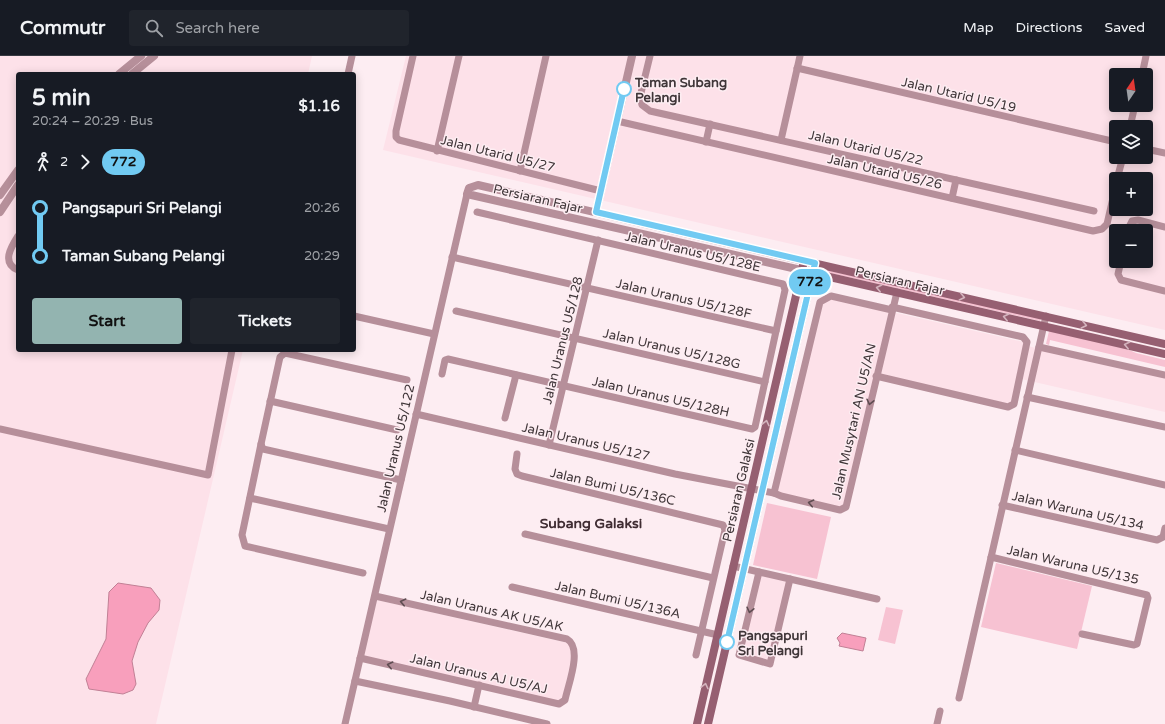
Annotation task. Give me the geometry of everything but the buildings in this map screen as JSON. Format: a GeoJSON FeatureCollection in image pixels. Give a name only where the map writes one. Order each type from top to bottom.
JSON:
{"type":"FeatureCollection","features":[{"type":"Feature","properties":{"kind":"main road","name":"Persiaran Fajar"},"geometry":{"type":"LineString","coordinates":[[804,261],[1165,344]]}},
{"type":"Feature","properties":{"kind":"main road","name":"Persiaran Galaksi"},"geometry":{"type":"LineString","coordinates":[[697,724],[804,261]]}},
{"type":"Feature","properties":{"kind":"main road","name":"Persiaran Galaksi"},"geometry":{"type":"LineString","coordinates":[[708,724],[815,263]]}},
{"type":"Feature","properties":{"kind":"main road","name":"Persiaran Fajar"},"geometry":{"type":"LineString","coordinates":[[801,270],[1165,354]]}},
{"type":"Feature","properties":{"kind":"street"},"geometry":{"type":"LineString","coordinates":[[121,72],[141,56]]}},
{"type":"Feature","properties":{"kind":"street"},"geometry":{"type":"LineString","coordinates":[[135,72],[154,56]]}},
{"type":"Feature","properties":{"kind":"street"},"geometry":{"type":"LineString","coordinates":[[348,72],[352,56]]}},
{"type":"Feature","properties":{"kind":"street","name":"Jalan Utarid U5/27"},"geometry":{"type":"LineString","coordinates":[[413,56],[396,131],[396,137],[399,140],[437,151],[601,191]]}},
{"type":"Feature","properties":{"kind":"street"},"geometry":{"type":"LineString","coordinates":[[437,151],[459,56]]}},
{"type":"Feature","properties":{"kind":"street"},"geometry":{"type":"LineString","coordinates":[[520,171],[546,56]]}},
{"type":"Feature","properties":{"kind":"street"},"geometry":{"type":"LineString","coordinates":[[528,208],[589,217],[594,216],[632,56]]}},
{"type":"Feature","properties":{"kind":"street","name":"Jalan Utarid U5/22"},"geometry":{"type":"LineString","coordinates":[[650,56],[640,97],[642,105],[650,111],[1094,211]]}},
{"type":"Feature","properties":{"kind":"street"},"geometry":{"type":"LineString","coordinates":[[781,140],[800,56]]}},
{"type":"Feature","properties":{"kind":"street"},"geometry":{"type":"LineString","coordinates":[[1143,68],[1146,56]]}},
{"type":"Feature","properties":{"kind":"street","name":"Jalan Utarid U5/19"},"geometry":{"type":"LineString","coordinates":[[797,68],[1109,140]]}},
{"type":"Feature","properties":{"kind":"street","name":"Jalan Utarid U5/26"},"geometry":{"type":"LineString","coordinates":[[617,121],[1093,231],[1102,229],[1107,224],[1109,216]]}},
{"type":"Feature","properties":{"kind":"street"},"geometry":{"type":"LineString","coordinates":[[706,142],[710,124]]}},
{"type":"Feature","properties":{"kind":"street"},"geometry":{"type":"LineString","coordinates":[[1153,150],[1165,153]]}},
{"type":"Feature","properties":{"kind":"street"},"geometry":{"type":"LineString","coordinates":[[0,196],[16,173]]}},
{"type":"Feature","properties":{"kind":"street"},"geometry":{"type":"LineString","coordinates":[[952,198],[956,180]]}},
{"type":"Feature","properties":{"kind":"street","name":"Persiaran Fajar"},"geometry":{"type":"LineString","coordinates":[[801,270],[467,194],[469,188],[478,185],[804,261]]}},
{"type":"Feature","properties":{"kind":"street"},"geometry":{"type":"LineString","coordinates":[[0,212],[16,188]]}},
{"type":"Feature","properties":{"kind":"street","name":"Jalan Uranus U5/122"},"geometry":{"type":"LineString","coordinates":[[344,724],[375,596],[400,480],[467,194]]}},
{"type":"Feature","properties":{"kind":"street","name":"Jalan Uranus U5/128E"},"geometry":{"type":"LineString","coordinates":[[477,212],[783,284],[785,290],[776,332]]}},
{"type":"Feature","properties":{"kind":"street"},"geometry":{"type":"LineString","coordinates":[[596,212],[605,221],[662,238]]}},
{"type":"Feature","properties":{"kind":"street"},"geometry":{"type":"LineString","coordinates":[[1130,224],[1132,221],[1138,220],[1165,227]]}},
{"type":"Feature","properties":{"kind":"street"},"geometry":{"type":"LineString","coordinates":[[16,240],[8,254],[8,259],[12,267],[16,269]]}},
{"type":"Feature","properties":{"kind":"street","name":"Jalan Uranus U5/128"},"geometry":{"type":"LineString","coordinates":[[549,445],[598,240]]}},
{"type":"Feature","properties":{"kind":"street","name":"Jalan Uranus U5/128F"},"geometry":{"type":"LineString","coordinates":[[452,257],[776,332]]}},
{"type":"Feature","properties":{"kind":"street"},"geometry":{"type":"LineString","coordinates":[[1119,268],[1118,274],[1121,280],[1165,291]]}},
{"type":"Feature","properties":{"kind":"street","name":"Jalan Musytari AN U5/AN"},"geometry":{"type":"LineString","coordinates":[[774,493],[840,510],[846,507],[897,292]]}},
{"type":"Feature","properties":{"kind":"street"},"geometry":{"type":"LineString","coordinates":[[774,493],[820,302],[831,296],[1023,337],[1026,342],[1014,404],[1008,407],[876,376]]}},
{"type":"Feature","properties":{"kind":"street","name":"Jalan Uranus U5/128G"},"geometry":{"type":"LineString","coordinates":[[456,311],[765,382]]}},
{"type":"Feature","properties":{"kind":"street"},"geometry":{"type":"LineString","coordinates":[[356,316],[434,334]]}},
{"type":"Feature","properties":{"kind":"street"},"geometry":{"type":"LineString","coordinates":[[959,698],[1046,316]]}},
{"type":"Feature","properties":{"kind":"street"},"geometry":{"type":"LineString","coordinates":[[765,382],[776,332]]}},
{"type":"Feature","properties":{"kind":"street"},"geometry":{"type":"LineString","coordinates":[[1040,347],[1165,375]]}},
{"type":"Feature","properties":{"kind":"street"},"geometry":{"type":"LineString","coordinates":[[0,429],[208,475],[232,352]]}},
{"type":"Feature","properties":{"kind":"street"},"geometry":{"type":"LineString","coordinates":[[285,352],[280,357],[242,535],[245,546],[363,573]]}},
{"type":"Feature","properties":{"kind":"street"},"geometry":{"type":"LineString","coordinates":[[290,352],[407,380]]}},
{"type":"Feature","properties":{"kind":"street","name":"Jalan Uranus U5/128H"},"geometry":{"type":"LineString","coordinates":[[442,374],[448,358],[563,386],[754,428],[765,382]]}},
{"type":"Feature","properties":{"kind":"street"},"geometry":{"type":"LineString","coordinates":[[505,418],[516,375]]}},
{"type":"Feature","properties":{"kind":"street"},"geometry":{"type":"LineString","coordinates":[[1027,397],[1165,427]]}},
{"type":"Feature","properties":{"kind":"street"},"geometry":{"type":"LineString","coordinates":[[270,400],[397,430]]}},
{"type":"Feature","properties":{"kind":"street","name":"Jalan Uranus U5/127"},"geometry":{"type":"LineString","coordinates":[[416,414],[675,474],[774,493]]}},
{"type":"Feature","properties":{"kind":"street"},"geometry":{"type":"LineString","coordinates":[[262,447],[400,480]]}},
{"type":"Feature","properties":{"kind":"street"},"geometry":{"type":"LineString","coordinates":[[1015,450],[1165,485]]}},
{"type":"Feature","properties":{"kind":"street","name":"Jalan Bumi U5/136C"},"geometry":{"type":"LineString","coordinates":[[517,454],[515,469],[517,474],[522,476],[723,525],[725,530],[713,578]]}},
{"type":"Feature","properties":{"kind":"street"},"geometry":{"type":"LineString","coordinates":[[250,498],[389,529]]}},
{"type":"Feature","properties":{"kind":"street","name":"Jalan Waruna U5/134"},"geometry":{"type":"LineString","coordinates":[[1002,505],[1157,540],[1163,537],[1165,528]]}},
{"type":"Feature","properties":{"kind":"street"},"geometry":{"type":"LineString","coordinates":[[525,534],[713,578],[696,655]]}},
{"type":"Feature","properties":{"kind":"street","name":"Jalan Waruna U5/135"},"geometry":{"type":"LineString","coordinates":[[991,557],[1144,593],[1148,598],[1137,644],[1134,645],[1082,634]]}},
{"type":"Feature","properties":{"kind":"street"},"geometry":{"type":"LineString","coordinates":[[734,566],[877,599]]}},
{"type":"Feature","properties":{"kind":"street"},"geometry":{"type":"LineString","coordinates":[[759,572],[739,654],[770,664],[790,579]]}},
{"type":"Feature","properties":{"kind":"street","name":"Jalan Bumi U5/136A"},"geometry":{"type":"LineString","coordinates":[[512,587],[718,635]]}},
{"type":"Feature","properties":{"kind":"street","name":"Jalan Uranus AK U5/AK"},"geometry":{"type":"LineString","coordinates":[[375,596],[567,639],[572,642],[576,652],[571,674]]}},
{"type":"Feature","properties":{"kind":"street","name":"Jalan Uranus AJ U5/AJ"},"geometry":{"type":"LineString","coordinates":[[360,658],[559,704],[565,700],[571,674]]}},
{"type":"Feature","properties":{"kind":"street"},"geometry":{"type":"LineString","coordinates":[[355,681],[548,724]]}},
{"type":"Feature","properties":{"kind":"street"},"geometry":{"type":"LineString","coordinates":[[474,707],[479,685]]}},
{"type":"Feature","properties":{"kind":"street"},"geometry":{"type":"LineString","coordinates":[[937,724],[940,711]]}},
{"type":"Feature","properties":{"kind":"shaded area"},"geometry":{"type":"Polygon","coordinates":[[[0,56],[312,56],[308,72],[16,72],[16,352],[243,352],[156,724],[0,724],[0,56]]]}},
{"type":"Feature","properties":{"kind":"shaded area"},"geometry":{"type":"Polygon","coordinates":[[[406,56],[1165,56],[1165,330],[383,150],[406,56]]]}},
{"type":"Feature","properties":{"kind":"shaded area"},"geometry":{"type":"Polygon","coordinates":[[[822,269],[1041,318],[1040,321],[821,271],[822,269]]]}},
{"type":"Feature","properties":{"kind":"shaded area"},"geometry":{"type":"Polygon","coordinates":[[[831,298],[1024,342],[1023,345],[1165,377],[1165,412],[1017,378],[1012,403],[1009,404],[875,373],[844,506],[840,507],[776,492],[822,303],[831,298]]]}},
{"type":"Feature","properties":{"kind":"shaded area"},"geometry":{"type":"Polygon","coordinates":[[[1049,331],[1125,348],[1136,353],[1165,360],[1165,367],[1050,340],[1049,345],[1046,344],[1049,331]]]}},
{"type":"Feature","properties":{"kind":"shaded area"},"geometry":{"type":"Polygon","coordinates":[[[767,503],[831,517],[817,579],[753,565],[767,503]]]}},
{"type":"Feature","properties":{"kind":"shaded area"},"geometry":{"type":"Polygon","coordinates":[[[996,563],[1092,586],[1077,649],[981,627],[996,563]]]}},
{"type":"Feature","properties":{"kind":"shaded area"},"geometry":{"type":"Polygon","coordinates":[[[760,575],[787,581],[769,661],[742,654],[760,575]]]}},
{"type":"Feature","properties":{"kind":"shaded area"},"geometry":{"type":"Polygon","coordinates":[[[118,583],[151,588],[160,600],[159,610],[148,623],[138,642],[132,661],[136,684],[133,690],[123,694],[89,689],[86,679],[106,639],[109,592],[118,583]]]}},
{"type":"Feature","properties":{"kind":"shaded area"},"geometry":{"type":"Polygon","coordinates":[[[377,600],[568,643],[573,651],[563,697],[558,701],[363,656],[377,600]]]}},
{"type":"Feature","properties":{"kind":"shaded area"},"geometry":{"type":"Polygon","coordinates":[[[886,607],[903,610],[895,644],[878,640],[886,607]]]}},
{"type":"Feature","properties":{"kind":"shaded area"},"geometry":{"type":"Polygon","coordinates":[[[842,633],[866,638],[863,651],[839,646],[840,643],[837,638],[842,633]]]}},
{"type":"Feature","properties":{"kind":"bus line","name":"772"},"geometry":{"type":"LineString","coordinates":[[624,89],[596,212],[815,263],[727,642]]}},
{"type":"Feature","properties":{"kind":"place","name":"Taman Subang Pelangi"},"geometry":{"type":"Point","coordinates":[624,89]}},
{"type":"Feature","properties":{"kind":"place","name":"Pangsapuri Sri Pelangi"},"geometry":{"type":"Point","coordinates":[727,642]}},
{"type":"Feature","properties":{"kind":"district","name":"Subang Galaksi"},"geometry":{"type":"Point","coordinates":[591,523]}}]}
